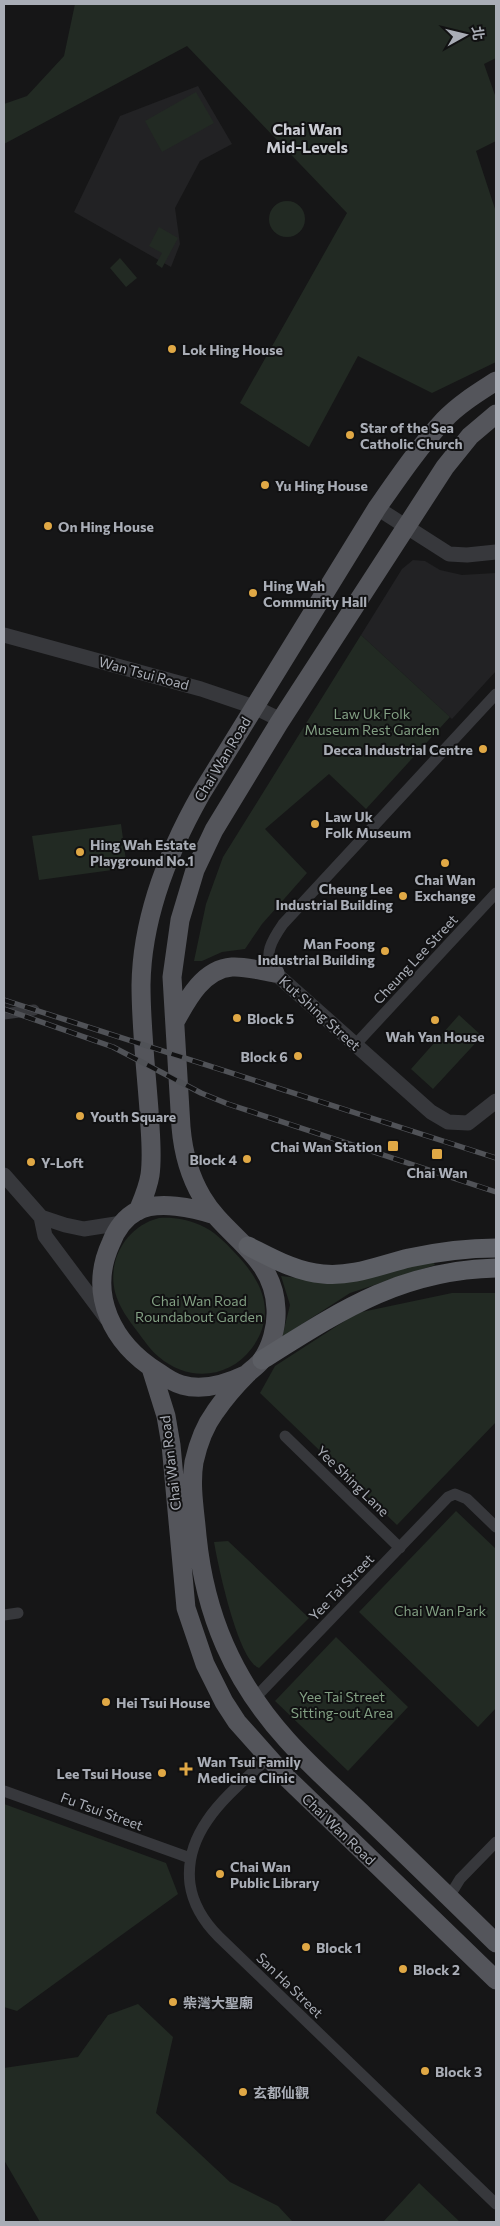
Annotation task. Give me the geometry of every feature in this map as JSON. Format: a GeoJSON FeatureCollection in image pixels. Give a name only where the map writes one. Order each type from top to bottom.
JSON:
{"type":"FeatureCollection","features":[{"type":"Feature","properties":{"kind":"highway"},"geometry":{"type":"LineString","coordinates":[[248,1246],[293,1267],[333,1275],[357,1272],[433,1254],[496,1248]]}},
{"type":"Feature","properties":{"kind":"highway"},"geometry":{"type":"LineString","coordinates":[[262,1360],[341,1311],[380,1292],[437,1275],[474,1269],[496,1268]]}},
{"type":"Feature","properties":{"kind":"main road","name":"Chai Wan Road"},"geometry":{"type":"LineString","coordinates":[[138,1211],[150,1175],[152,1152],[141,984],[144,955],[150,920],[160,881],[177,837],[201,794],[377,508],[409,463],[445,419],[496,380]]}},
{"type":"Feature","properties":{"kind":"main road","name":"Chai Wan Road"},"geometry":{"type":"LineString","coordinates":[[496,414],[470,436],[444,468],[280,720],[214,830],[192,878],[180,920],[174,958],[172,996],[183,1147],[189,1172],[202,1198],[215,1215],[248,1246],[264,1269],[274,1294],[276,1310],[274,1332],[262,1360],[246,1375],[216,1410],[201,1438],[194,1465],[193,1496],[200,1562],[212,1613],[232,1662],[255,1698],[287,1740],[496,1942]]}},
{"type":"Feature","properties":{"kind":"main road"},"geometry":{"type":"LineString","coordinates":[[175,1022],[196,988],[211,974],[233,966],[275,973]]}},
{"type":"Feature","properties":{"kind":"main road","name":"Chai Wan Road"},"geometry":{"type":"LineString","coordinates":[[215,1215],[189,1207],[162,1206],[138,1211],[122,1223],[107,1251],[102,1270],[101,1287],[109,1321],[126,1344],[151,1368],[181,1385],[194,1386],[214,1386],[246,1375]]}},
{"type":"Feature","properties":{"kind":"main road","name":"Chai Wan Road"},"geometry":{"type":"LineString","coordinates":[[151,1368],[166,1416],[171,1445],[183,1585],[189,1620],[205,1664],[224,1702],[237,1722],[268,1758],[351,1842],[496,1980]]}},
{"type":"Feature","properties":{"kind":"main road"},"geometry":{"type":"LineString","coordinates":[[268,1758],[287,1740]]}},
{"type":"Feature","properties":{"kind":"main road"},"geometry":{"type":"LineString","coordinates":[[430,1916],[449,1897]]}},
{"type":"Feature","properties":{"kind":"street"},"geometry":{"type":"LineString","coordinates":[[377,508],[449,554],[467,555],[496,552]]}},
{"type":"Feature","properties":{"kind":"street","name":"Wan Tsui Road"},"geometry":{"type":"LineString","coordinates":[[4,635],[201,688],[254,707],[280,720]]}},
{"type":"Feature","properties":{"kind":"street","name":"Kut Shing Street"},"geometry":{"type":"LineString","coordinates":[[496,694],[283,924],[270,945],[268,956],[270,966],[275,973],[431,1112],[448,1122],[468,1123],[496,1101]]}},
{"type":"Feature","properties":{"kind":"street","name":"Cheung Lee Street"},"geometry":{"type":"LineString","coordinates":[[355,1045],[496,893]]}},
{"type":"Feature","properties":{"kind":"street"},"geometry":{"type":"LineString","coordinates":[[4,1014],[34,1010]]}},
{"type":"Feature","properties":{"kind":"street"},"geometry":{"type":"LineString","coordinates":[[4,1175],[41,1217],[46,1236],[109,1321]]}},
{"type":"Feature","properties":{"kind":"street"},"geometry":{"type":"LineString","coordinates":[[41,1217],[65,1226],[84,1229],[122,1223]]}},
{"type":"Feature","properties":{"kind":"street","name":"Yee Shing Lane"},"geometry":{"type":"LineString","coordinates":[[285,1436],[400,1548]]}},
{"type":"Feature","properties":{"kind":"street","name":"Yee Tai Street"},"geometry":{"type":"LineString","coordinates":[[255,1698],[448,1497],[455,1494],[467,1499],[496,1527]]}},
{"type":"Feature","properties":{"kind":"street"},"geometry":{"type":"LineString","coordinates":[[4,1615],[18,1613]]}},
{"type":"Feature","properties":{"kind":"street","name":"San Ha Street"},"geometry":{"type":"LineString","coordinates":[[268,1758],[212,1813],[198,1834],[190,1858],[190,1881],[198,1909],[210,1929],[496,2204]]}},
{"type":"Feature","properties":{"kind":"street","name":"Fu Tsui Street"},"geometry":{"type":"LineString","coordinates":[[4,1791],[190,1858]]}},
{"type":"Feature","properties":{"kind":"street"},"geometry":{"type":"LineString","coordinates":[[449,1897],[460,1879],[496,1842]]}},
{"type":"Feature","properties":{"kind":"shaded area"},"geometry":{"type":"Polygon","coordinates":[[[198,86],[232,144],[200,161],[175,208],[180,244],[171,267],[74,212],[120,116],[198,86]]]}},
{"type":"Feature","properties":{"kind":"shaded area"},"geometry":{"type":"Polygon","coordinates":[[[413,560],[425,561],[440,570],[462,575],[496,573],[496,671],[452,719],[361,635],[402,569],[413,560]]]}},
{"type":"Feature","properties":{"kind":"green space"},"geometry":{"type":"Polygon","coordinates":[[[75,4],[496,4],[496,58],[484,64],[496,98],[496,141],[476,151],[496,212],[496,362],[432,393],[358,356],[309,447],[240,403],[347,213],[187,46],[4,144],[4,104],[27,96],[64,56],[75,4]]]}},
{"type":"Feature","properties":{"kind":"green space"},"geometry":{"type":"Polygon","coordinates":[[[196,92],[214,123],[162,152],[145,121],[196,92]]]}},
{"type":"Feature","properties":{"kind":"green space"},"geometry":{"type":"Polygon","coordinates":[[[287,201],[294,202],[300,206],[304,212],[304,226],[300,232],[294,236],[287,237],[280,236],[274,232],[270,226],[269,219],[270,212],[274,206],[280,202],[287,201]]]}},
{"type":"Feature","properties":{"kind":"green space"},"geometry":{"type":"Polygon","coordinates":[[[159,227],[178,238],[162,268],[156,264],[162,253],[149,246],[159,227]]]}},
{"type":"Feature","properties":{"kind":"green space"},"geometry":{"type":"Polygon","coordinates":[[[120,258],[137,278],[126,287],[110,268],[120,258]]]}},
{"type":"Feature","properties":{"kind":"green space","name":"Law Uk Folk Museum Rest Garden"},"geometry":{"type":"Polygon","coordinates":[[[361,635],[450,717],[366,809],[329,774],[265,829],[307,873],[262,924],[245,949],[222,952],[202,961],[194,961],[206,904],[223,857],[361,635]]]}},
{"type":"Feature","properties":{"kind":"green space","name":"Hing Wah Estate Playground No.1"},"geometry":{"type":"Polygon","coordinates":[[[121,824],[127,868],[39,880],[32,836],[121,824]]]}},
{"type":"Feature","properties":{"kind":"green space"},"geometry":{"type":"Polygon","coordinates":[[[459,1015],[482,1036],[433,1089],[411,1069],[459,1015]]]}},
{"type":"Feature","properties":{"kind":"green space","name":"Chai Wan Road Roundabout Garden"},"geometry":{"type":"Polygon","coordinates":[[[159,1218],[185,1220],[210,1230],[244,1263],[259,1285],[265,1309],[260,1335],[243,1358],[232,1366],[208,1374],[195,1373],[170,1365],[150,1348],[119,1303],[113,1280],[117,1256],[129,1236],[148,1222],[159,1218]]]}},
{"type":"Feature","properties":{"kind":"green space"},"geometry":{"type":"Polygon","coordinates":[[[433,1261],[435,1265],[350,1293],[282,1337],[290,1305],[281,1276],[334,1282],[433,1261]]]}},
{"type":"Feature","properties":{"kind":"green space"},"geometry":{"type":"Polygon","coordinates":[[[452,1293],[496,1293],[496,1422],[397,1525],[260,1393],[275,1366],[357,1313],[452,1293]]]}},
{"type":"Feature","properties":{"kind":"green space","name":"Chai Wan Park"},"geometry":{"type":"Polygon","coordinates":[[[456,1511],[496,1549],[496,1708],[478,1727],[359,1612],[456,1511]]]}},
{"type":"Feature","properties":{"kind":"green space"},"geometry":{"type":"Polygon","coordinates":[[[228,1541],[309,1618],[259,1668],[251,1661],[244,1648],[224,1590],[214,1542],[228,1541]]]}},
{"type":"Feature","properties":{"kind":"green space","name":"Yee Tai Street Sitting-out Area"},"geometry":{"type":"Polygon","coordinates":[[[336,1637],[408,1707],[348,1771],[275,1701],[336,1637]]]}},
{"type":"Feature","properties":{"kind":"green space"},"geometry":{"type":"Polygon","coordinates":[[[4,1804],[166,1863],[178,1894],[17,2011],[4,2007],[4,1804]]]}},
{"type":"Feature","properties":{"kind":"green space"},"geometry":{"type":"Polygon","coordinates":[[[138,2004],[173,2037],[156,2113],[230,2182],[278,2206],[293,2222],[40,2222],[4,2160],[4,2068],[78,2057],[108,2015],[138,2004]]]}},
{"type":"Feature","properties":{"kind":"green space"},"geometry":{"type":"Polygon","coordinates":[[[419,2183],[460,2222],[383,2222],[419,2183]]]}},
{"type":"Feature","properties":{"kind":"railway"},"geometry":{"type":"LineString","coordinates":[[4,1000],[496,1158]]}},
{"type":"Feature","properties":{"kind":"railway"},"geometry":{"type":"LineString","coordinates":[[4,1009],[113,1047],[201,1093],[228,1104],[496,1192]]}},
{"type":"Feature","properties":{"kind":"place","name":"Lok Hing House"},"geometry":{"type":"Point","coordinates":[172,349]}},
{"type":"Feature","properties":{"kind":"place","name":"Star of the Sea Catholic Church"},"geometry":{"type":"Point","coordinates":[350,435]}},
{"type":"Feature","properties":{"kind":"place","name":"Yu Hing House"},"geometry":{"type":"Point","coordinates":[265,485]}},
{"type":"Feature","properties":{"kind":"place","name":"On Hing House"},"geometry":{"type":"Point","coordinates":[48,526]}},
{"type":"Feature","properties":{"kind":"place","name":"Hing Wah Community Hall"},"geometry":{"type":"Point","coordinates":[253,593]}},
{"type":"Feature","properties":{"kind":"place","name":"Decca Industrial Centre"},"geometry":{"type":"Point","coordinates":[483,749]}},
{"type":"Feature","properties":{"kind":"place","name":"Law Uk Folk Museum"},"geometry":{"type":"Point","coordinates":[315,824]}},
{"type":"Feature","properties":{"kind":"place","name":"Hing Wah Estate Playground No.1"},"geometry":{"type":"Point","coordinates":[80,852]}},
{"type":"Feature","properties":{"kind":"place","name":"Chai Wan Exchange"},"geometry":{"type":"Point","coordinates":[445,863]}},
{"type":"Feature","properties":{"kind":"place","name":"Cheung Lee Industrial Building"},"geometry":{"type":"Point","coordinates":[403,896]}},
{"type":"Feature","properties":{"kind":"place","name":"Man Foong Industrial Building"},"geometry":{"type":"Point","coordinates":[385,951]}},
{"type":"Feature","properties":{"kind":"place","name":"Block 5"},"geometry":{"type":"Point","coordinates":[237,1018]}},
{"type":"Feature","properties":{"kind":"place","name":"Wah Yan House"},"geometry":{"type":"Point","coordinates":[435,1020]}},
{"type":"Feature","properties":{"kind":"place","name":"Block 6"},"geometry":{"type":"Point","coordinates":[298,1056]}},
{"type":"Feature","properties":{"kind":"place","name":"Youth Square"},"geometry":{"type":"Point","coordinates":[80,1116]}},
{"type":"Feature","properties":{"kind":"place","name":"Chai Wan Station"},"geometry":{"type":"Point","coordinates":[393,1146]}},
{"type":"Feature","properties":{"kind":"place","name":"Chai Wan"},"geometry":{"type":"Point","coordinates":[437,1154]}},
{"type":"Feature","properties":{"kind":"place","name":"Block 4"},"geometry":{"type":"Point","coordinates":[247,1159]}},
{"type":"Feature","properties":{"kind":"place","name":"Y-Loft"},"geometry":{"type":"Point","coordinates":[31,1162]}},
{"type":"Feature","properties":{"kind":"place","name":"Hei Tsui House"},"geometry":{"type":"Point","coordinates":[106,1702]}},
{"type":"Feature","properties":{"kind":"place","name":"Wan Tsui Family Medicine Clinic"},"geometry":{"type":"Point","coordinates":[186,1769]}},
{"type":"Feature","properties":{"kind":"place","name":"Lee Tsui House"},"geometry":{"type":"Point","coordinates":[162,1773]}},
{"type":"Feature","properties":{"kind":"place","name":"Chai Wan Public Library"},"geometry":{"type":"Point","coordinates":[220,1874]}},
{"type":"Feature","properties":{"kind":"place","name":"Block 1"},"geometry":{"type":"Point","coordinates":[306,1947]}},
{"type":"Feature","properties":{"kind":"place","name":"Block 2"},"geometry":{"type":"Point","coordinates":[403,1969]}},
{"type":"Feature","properties":{"kind":"place","name":"柴灣大聖廟"},"geometry":{"type":"Point","coordinates":[173,2002]}},
{"type":"Feature","properties":{"kind":"place","name":"Block 3"},"geometry":{"type":"Point","coordinates":[425,2071]}},
{"type":"Feature","properties":{"kind":"place","name":"玄都仙觀"},"geometry":{"type":"Point","coordinates":[243,2092]}},
{"type":"Feature","properties":{"kind":"district","name":"Chai Wan Mid-Levels"},"geometry":{"type":"Point","coordinates":[307,137]}}]}
